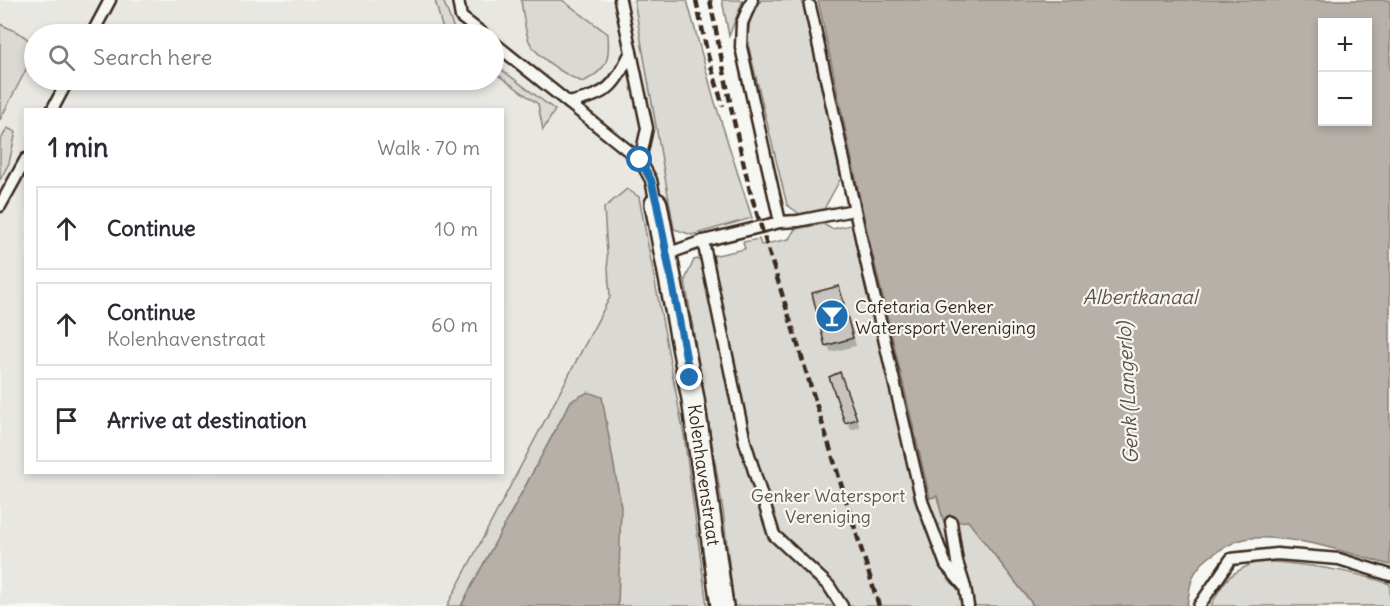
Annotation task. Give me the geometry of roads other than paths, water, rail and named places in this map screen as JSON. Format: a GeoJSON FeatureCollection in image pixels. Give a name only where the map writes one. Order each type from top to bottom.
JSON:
{"type":"FeatureCollection","features":[{"type":"Feature","properties":{"kind":"street","name":"Kolenhavenstraat"},"geometry":{"type":"LineString","coordinates":[[657,204],[693,399],[722,606]]}},
{"type":"Feature","properties":{"kind":"lane"},"geometry":{"type":"LineString","coordinates":[[97,24],[110,0]]}},
{"type":"Feature","properties":{"kind":"lane"},"geometry":{"type":"LineString","coordinates":[[458,0],[461,17],[470,24]]}},
{"type":"Feature","properties":{"kind":"lane"},"geometry":{"type":"LineString","coordinates":[[620,0],[647,128],[640,160]]}},
{"type":"Feature","properties":{"kind":"lane"},"geometry":{"type":"LineString","coordinates":[[752,0],[742,23],[741,46],[780,222]]}},
{"type":"Feature","properties":{"kind":"lane"},"geometry":{"type":"LineString","coordinates":[[810,6],[854,210],[922,501],[946,565],[965,587]]}},
{"type":"Feature","properties":{"kind":"lane"},"geometry":{"type":"LineString","coordinates":[[504,51],[640,160],[651,180],[657,204]]}},
{"type":"Feature","properties":{"kind":"lane"},"geometry":{"type":"LineString","coordinates":[[569,103],[596,96],[614,84],[631,52]]}},
{"type":"Feature","properties":{"kind":"lane"},"geometry":{"type":"LineString","coordinates":[[53,108],[63,90]]}},
{"type":"Feature","properties":{"kind":"lane"},"geometry":{"type":"LineString","coordinates":[[0,206],[24,163]]}},
{"type":"Feature","properties":{"kind":"lane"},"geometry":{"type":"LineString","coordinates":[[667,254],[703,241],[780,222],[798,221],[854,210]]}},
{"type":"Feature","properties":{"kind":"lane"},"geometry":{"type":"LineString","coordinates":[[703,241],[745,442],[774,535],[829,586],[842,606]]}},
{"type":"Feature","properties":{"kind":"lane"},"geometry":{"type":"LineString","coordinates":[[951,522],[957,562],[968,606]]}},
{"type":"Feature","properties":{"kind":"lane"},"geometry":{"type":"LineString","coordinates":[[1199,606],[1231,559],[1277,554],[1339,559],[1390,574]]}},
{"type":"Feature","properties":{"kind":"water","name":"Albertkanaal"},"geometry":{"type":"Polygon","coordinates":[[[818,0],[1390,0],[1390,565],[1303,542],[1250,538],[1230,544],[1203,562],[1196,571],[1190,586],[1187,606],[1034,606],[968,521],[944,523],[937,496],[930,498],[865,222],[818,0]]]}},
{"type":"Feature","properties":{"kind":"water"},"geometry":{"type":"Polygon","coordinates":[[[588,392],[602,397],[621,506],[618,606],[461,606],[571,401],[588,392]]]}},
{"type":"Feature","properties":{"kind":"railway"},"geometry":{"type":"LineString","coordinates":[[696,0],[708,56],[723,106]]}},
{"type":"Feature","properties":{"kind":"railway"},"geometry":{"type":"LineString","coordinates":[[710,0],[750,191],[879,606]]}},
{"type":"Feature","properties":{"kind":"place","name":"Cafetaria Genker Watersport Vereniging"},"geometry":{"type":"Point","coordinates":[832,316]}},
{"type":"Feature","properties":{"kind":"water label","name":"Genk (Langerlo)"},"geometry":{"type":"Point","coordinates":[1127,393]}},
{"type":"Feature","properties":{"kind":"park label","name":"Genker Watersport Vereniging"},"geometry":{"type":"Point","coordinates":[828,505]}}]}
